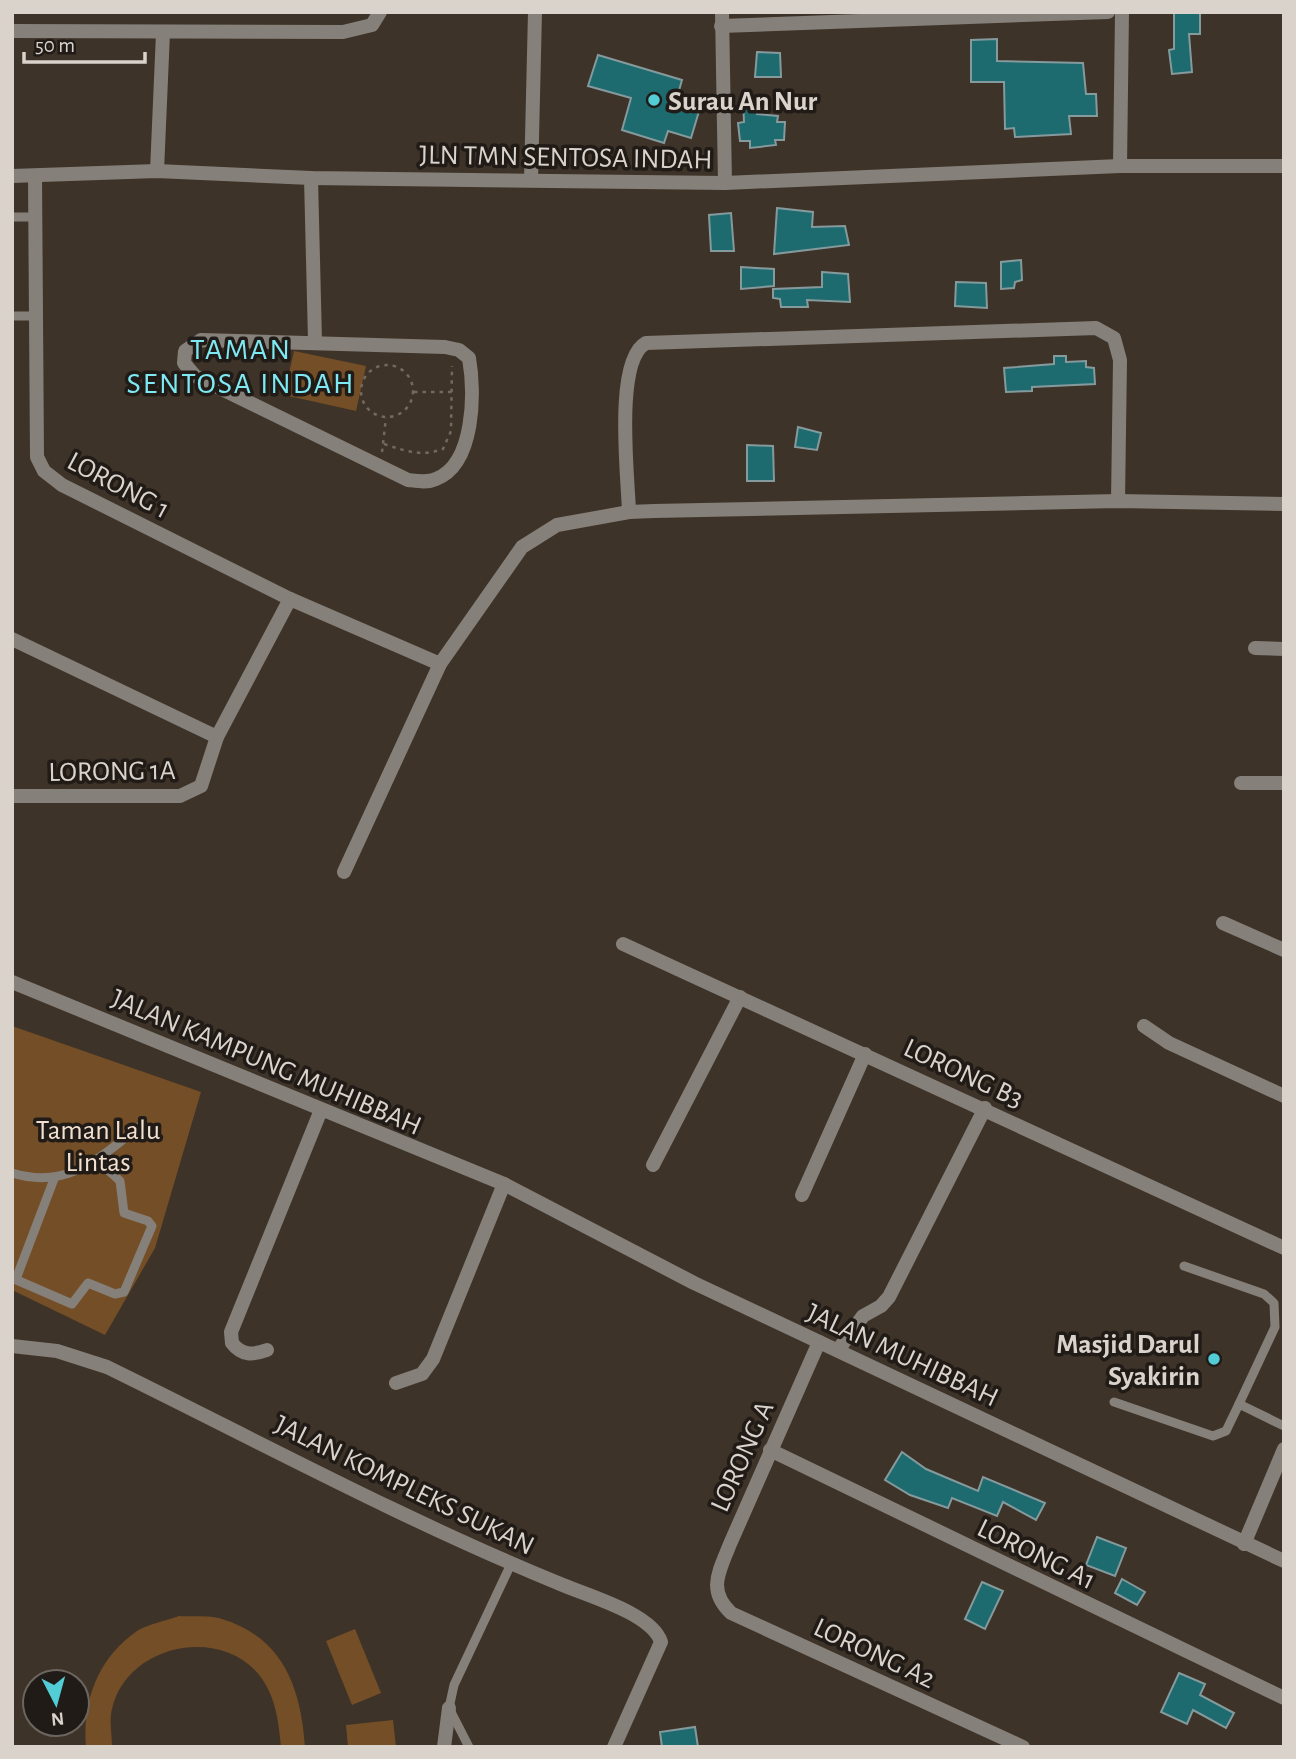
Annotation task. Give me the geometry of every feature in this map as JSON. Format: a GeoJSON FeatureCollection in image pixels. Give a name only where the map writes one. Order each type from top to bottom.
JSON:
{"type":"FeatureCollection","features":[{"type":"Feature","properties":{"kind":"street"},"geometry":{"type":"LineString","coordinates":[[12,31],[343,32],[372,25],[380,12]]}},
{"type":"Feature","properties":{"kind":"street"},"geometry":{"type":"LineString","coordinates":[[531,180],[535,12]]}},
{"type":"Feature","properties":{"kind":"street"},"geometry":{"type":"LineString","coordinates":[[725,183],[722,19],[1108,12]]}},
{"type":"Feature","properties":{"kind":"street"},"geometry":{"type":"LineString","coordinates":[[1120,166],[1122,12]]}},
{"type":"Feature","properties":{"kind":"street"},"geometry":{"type":"LineString","coordinates":[[157,171],[163,33]]}},
{"type":"Feature","properties":{"kind":"street","name":"JLN TMN SENTOSA INDAH"},"geometry":{"type":"LineString","coordinates":[[12,176],[157,171],[311,178],[725,183],[1120,166],[1284,166]]}},
{"type":"Feature","properties":{"kind":"street","name":"LORONG 1"},"geometry":{"type":"LineString","coordinates":[[35,176],[37,457],[44,471],[62,485],[290,599],[440,663]]}},
{"type":"Feature","properties":{"kind":"street"},"geometry":{"type":"LineString","coordinates":[[311,178],[315,341]]}},
{"type":"Feature","properties":{"kind":"street"},"geometry":{"type":"LineString","coordinates":[[629,512],[627,375],[635,352],[646,343],[1006,330],[1096,328],[1114,338],[1120,360],[1118,500]]}},
{"type":"Feature","properties":{"kind":"street"},"geometry":{"type":"LineString","coordinates":[[201,341],[315,341],[445,346],[459,350],[469,358],[472,392],[471,423],[462,450],[446,473],[425,482],[408,480],[195,376],[184,363],[185,351],[201,341]]}},
{"type":"Feature","properties":{"kind":"street"},"geometry":{"type":"LineString","coordinates":[[344,872],[440,663],[522,547],[537,535],[557,525],[629,512],[1118,500],[1284,504]]}},
{"type":"Feature","properties":{"kind":"street","name":"LORONG 1A"},"geometry":{"type":"LineString","coordinates":[[12,796],[180,796],[201,786],[217,737],[290,599]]}},
{"type":"Feature","properties":{"kind":"street","name":"LORONG 1A"},"geometry":{"type":"LineString","coordinates":[[12,639],[217,737]]}},
{"type":"Feature","properties":{"kind":"street"},"geometry":{"type":"LineString","coordinates":[[1255,648],[1284,649]]}},
{"type":"Feature","properties":{"kind":"street"},"geometry":{"type":"LineString","coordinates":[[1241,783],[1284,783]]}},
{"type":"Feature","properties":{"kind":"street"},"geometry":{"type":"LineString","coordinates":[[1223,923],[1284,950]]}},
{"type":"Feature","properties":{"kind":"street","name":"LORONG B3"},"geometry":{"type":"LineString","coordinates":[[623,944],[985,1108],[1284,1248]]}},
{"type":"Feature","properties":{"kind":"street","name":"JALAN KAMPUNG MUHIBBAH"},"geometry":{"type":"LineString","coordinates":[[12,982],[504,1184]]}},
{"type":"Feature","properties":{"kind":"street"},"geometry":{"type":"LineString","coordinates":[[653,1165],[740,998]]}},
{"type":"Feature","properties":{"kind":"street"},"geometry":{"type":"LineString","coordinates":[[1144,1026],[1169,1043],[1284,1096]]}},
{"type":"Feature","properties":{"kind":"street"},"geometry":{"type":"LineString","coordinates":[[802,1195],[865,1054]]}},
{"type":"Feature","properties":{"kind":"street"},"geometry":{"type":"LineString","coordinates":[[838,1350],[858,1321],[889,1297],[985,1108]]}},
{"type":"Feature","properties":{"kind":"street"},"geometry":{"type":"LineString","coordinates":[[267,1350],[255,1354],[240,1351],[232,1343],[231,1332],[321,1110]]}},
{"type":"Feature","properties":{"kind":"street"},"geometry":{"type":"LineString","coordinates":[[396,1383],[422,1374],[433,1359],[504,1184]]}},
{"type":"Feature","properties":{"kind":"street","name":"JALAN MUHIBBAH"},"geometry":{"type":"LineString","coordinates":[[504,1184],[694,1283],[1284,1561]]}},
{"type":"Feature","properties":{"kind":"street","name":"LORONG A"},"geometry":{"type":"LineString","coordinates":[[716,1593],[718,1576],[730,1544],[819,1342]]}},
{"type":"Feature","properties":{"kind":"street","name":"JALAN KOMPLEKS SUKAN"},"geometry":{"type":"LineString","coordinates":[[12,1346],[57,1350],[107,1367],[511,1564],[636,1616],[657,1631],[661,1642],[614,1747]]}},
{"type":"Feature","properties":{"kind":"street"},"geometry":{"type":"LineString","coordinates":[[1244,1544],[1284,1448]]}},
{"type":"Feature","properties":{"kind":"street","name":"LORONG A1"},"geometry":{"type":"LineString","coordinates":[[770,1450],[1284,1698]]}},
{"type":"Feature","properties":{"kind":"street","name":"LORONG A2"},"geometry":{"type":"LineString","coordinates":[[716,1593],[731,1613],[1023,1747]]}},
{"type":"Feature","properties":{"kind":"street"},"geometry":{"type":"LineString","coordinates":[[444,1747],[449,1708]]}},
{"type":"Feature","properties":{"kind":"lane"},"geometry":{"type":"LineString","coordinates":[[12,217],[35,218]]}},
{"type":"Feature","properties":{"kind":"lane"},"geometry":{"type":"LineString","coordinates":[[12,316],[35,316]]}},
{"type":"Feature","properties":{"kind":"lane"},"geometry":{"type":"LineString","coordinates":[[12,1173],[38,1180],[54,1179],[97,1160],[139,1127]]}},
{"type":"Feature","properties":{"kind":"lane"},"geometry":{"type":"LineString","coordinates":[[54,1179],[14,1278],[72,1304],[88,1283],[115,1294],[124,1292],[152,1226],[149,1221],[122,1212],[120,1181],[97,1160]]}},
{"type":"Feature","properties":{"kind":"lane"},"geometry":{"type":"LineString","coordinates":[[1114,1402],[1182,1427],[1218,1436],[1226,1431],[1275,1327],[1274,1303],[1264,1294],[1184,1266]]}},
{"type":"Feature","properties":{"kind":"lane"},"geometry":{"type":"LineString","coordinates":[[1239,1404],[1284,1426]]}},
{"type":"Feature","properties":{"kind":"lane"},"geometry":{"type":"LineString","coordinates":[[468,1747],[449,1708],[454,1685],[511,1564]]}},
{"type":"Feature","properties":{"kind":"path"},"geometry":{"type":"LineString","coordinates":[[390,365],[391,356]]}},
{"type":"Feature","properties":{"kind":"path"},"geometry":{"type":"LineString","coordinates":[[384,444],[412,454],[428,454],[443,449],[452,430],[454,371],[450,361]]}},
{"type":"Feature","properties":{"kind":"path"},"geometry":{"type":"LineString","coordinates":[[390,365],[410,377],[414,392],[408,408],[386,418],[370,411],[362,397],[361,389],[368,374],[382,366],[390,365]]}},
{"type":"Feature","properties":{"kind":"path"},"geometry":{"type":"LineString","coordinates":[[414,392],[472,392]]}},
{"type":"Feature","properties":{"kind":"path"},"geometry":{"type":"LineString","coordinates":[[378,465],[384,444],[386,418]]}},
{"type":"Feature","properties":{"kind":"green space"},"geometry":{"type":"Polygon","coordinates":[[[294,351],[366,366],[356,411],[284,395],[294,351]]]}},
{"type":"Feature","properties":{"kind":"green space","name":"Taman Lalu Lintas"},"geometry":{"type":"Polygon","coordinates":[[[12,1026],[201,1092],[155,1248],[105,1335],[12,1290],[12,1026]]]}},
{"type":"Feature","properties":{"kind":"green space"},"geometry":{"type":"Polygon","coordinates":[[[179,1616],[222,1619],[261,1639],[285,1668],[293,1686],[299,1705],[305,1747],[281,1747],[271,1696],[253,1668],[232,1654],[209,1648],[184,1648],[160,1655],[139,1667],[122,1685],[112,1709],[112,1747],[86,1747],[85,1738],[91,1738],[91,1694],[103,1667],[123,1642],[152,1624],[179,1616]]]}},
{"type":"Feature","properties":{"kind":"green space"},"geometry":{"type":"Polygon","coordinates":[[[355,1629],[381,1693],[352,1705],[326,1641],[355,1629]]]}},
{"type":"Feature","properties":{"kind":"green space"},"geometry":{"type":"Polygon","coordinates":[[[393,1720],[396,1747],[348,1747],[346,1725],[393,1720]]]}},
{"type":"Feature","properties":{"kind":"building"},"geometry":{"type":"Polygon","coordinates":[[[1174,12],[1200,12],[1200,34],[1189,34],[1192,72],[1172,74],[1169,50],[1174,49],[1174,12]]]}},
{"type":"Feature","properties":{"kind":"building"},"geometry":{"type":"Polygon","coordinates":[[[997,39],[997,61],[1083,63],[1086,94],[1096,94],[1097,116],[1069,116],[1071,134],[1015,137],[1014,128],[1005,129],[1004,82],[971,82],[971,40],[997,39]]]}},
{"type":"Feature","properties":{"kind":"building"},"geometry":{"type":"Polygon","coordinates":[[[757,52],[780,53],[781,77],[755,77],[757,52]]]}},
{"type":"Feature","properties":{"kind":"building","name":"Surau An Nur"},"geometry":{"type":"Polygon","coordinates":[[[598,55],[682,80],[676,101],[700,108],[691,138],[668,131],[664,143],[622,130],[631,98],[588,86],[598,55]]]}},
{"type":"Feature","properties":{"kind":"building"},"geometry":{"type":"Polygon","coordinates":[[[743,100],[756,100],[757,114],[778,116],[777,122],[785,122],[784,140],[775,140],[776,145],[750,148],[750,141],[740,141],[738,123],[744,122],[743,100]]]}},
{"type":"Feature","properties":{"kind":"building"},"geometry":{"type":"Polygon","coordinates":[[[777,208],[813,212],[812,227],[845,226],[849,245],[774,254],[777,208]]]}},
{"type":"Feature","properties":{"kind":"building"},"geometry":{"type":"Polygon","coordinates":[[[731,213],[734,251],[711,251],[709,215],[731,213]]]}},
{"type":"Feature","properties":{"kind":"building"},"geometry":{"type":"Polygon","coordinates":[[[1021,260],[1022,280],[1015,282],[1014,288],[1001,289],[1001,262],[1021,260]]]}},
{"type":"Feature","properties":{"kind":"building"},"geometry":{"type":"Polygon","coordinates":[[[741,267],[774,269],[774,286],[741,289],[741,267]]]}},
{"type":"Feature","properties":{"kind":"building"},"geometry":{"type":"Polygon","coordinates":[[[822,272],[848,274],[850,302],[807,300],[808,307],[781,307],[780,299],[773,298],[773,289],[822,287],[822,272]]]}},
{"type":"Feature","properties":{"kind":"building"},"geometry":{"type":"Polygon","coordinates":[[[956,282],[986,283],[987,308],[955,306],[956,282]]]}},
{"type":"Feature","properties":{"kind":"building"},"geometry":{"type":"Polygon","coordinates":[[[1054,356],[1066,356],[1066,362],[1086,361],[1086,367],[1094,368],[1095,384],[1032,387],[1032,391],[1006,392],[1004,368],[1054,364],[1054,356]]]}},
{"type":"Feature","properties":{"kind":"building"},"geometry":{"type":"Polygon","coordinates":[[[798,427],[821,433],[817,450],[795,447],[798,427]]]}},
{"type":"Feature","properties":{"kind":"building"},"geometry":{"type":"Polygon","coordinates":[[[747,445],[773,446],[774,481],[747,481],[747,445]]]}},
{"type":"Feature","properties":{"kind":"building"},"geometry":{"type":"Polygon","coordinates":[[[902,1452],[926,1469],[978,1491],[983,1477],[1045,1503],[1036,1520],[1003,1502],[997,1516],[952,1498],[948,1508],[910,1495],[885,1480],[902,1452]]]}},
{"type":"Feature","properties":{"kind":"building"},"geometry":{"type":"Polygon","coordinates":[[[1097,1537],[1126,1548],[1115,1576],[1086,1565],[1097,1537]]]}},
{"type":"Feature","properties":{"kind":"building"},"geometry":{"type":"Polygon","coordinates":[[[1122,1579],[1145,1592],[1137,1605],[1115,1593],[1122,1579]]]}},
{"type":"Feature","properties":{"kind":"building"},"geometry":{"type":"Polygon","coordinates":[[[982,1582],[1003,1591],[985,1629],[965,1619],[982,1582]]]}},
{"type":"Feature","properties":{"kind":"building"},"geometry":{"type":"Polygon","coordinates":[[[1179,1673],[1205,1684],[1200,1695],[1234,1713],[1226,1728],[1193,1710],[1187,1724],[1161,1712],[1179,1673]]]}},
{"type":"Feature","properties":{"kind":"building"},"geometry":{"type":"Polygon","coordinates":[[[695,1727],[698,1747],[662,1747],[660,1732],[695,1727]]]}},
{"type":"Feature","properties":{"kind":"place","name":"Surau An Nur"},"geometry":{"type":"Point","coordinates":[654,100]}},
{"type":"Feature","properties":{"kind":"place","name":"Masjid Darul Syakirin"},"geometry":{"type":"Point","coordinates":[1214,1359]}},
{"type":"Feature","properties":{"kind":"district","name":"TAMAN SENTOSA INDAH"},"geometry":{"type":"Point","coordinates":[241,366]}}]}
